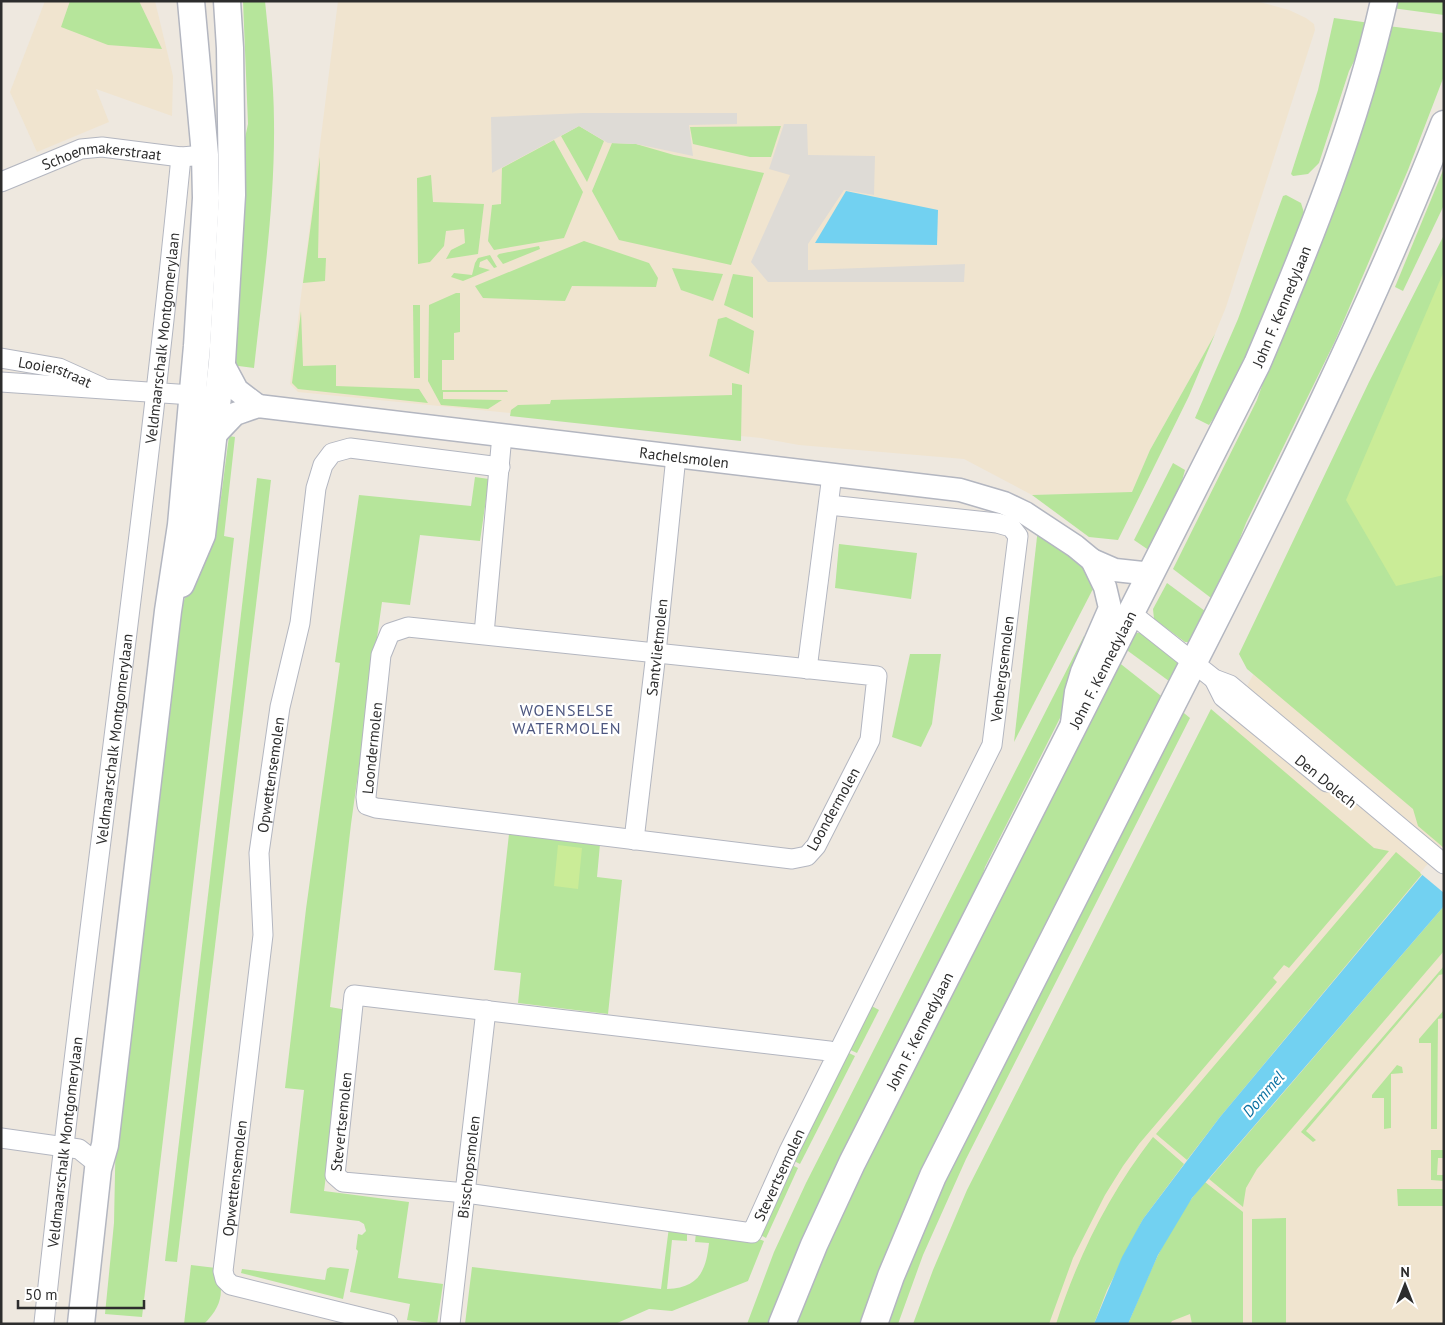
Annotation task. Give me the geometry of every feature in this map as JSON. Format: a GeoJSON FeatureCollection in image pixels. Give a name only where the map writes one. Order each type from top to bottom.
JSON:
{"type":"FeatureCollection","features":[{"type":"Feature","properties":{"kind":"main road","name":"Veldmaarschalk Montgomerylaan"},"geometry":{"type":"LineString","coordinates":[[81,1324],[168,611],[181,526],[205,398],[206,198],[193,156],[191,1]]}},
{"type":"Feature","properties":{"kind":"main road","name":"Veldmaarschalk Montgomerylaan"},"geometry":{"type":"LineString","coordinates":[[168,611],[202,535],[214,436],[205,398],[222,362],[232,195],[227,1]]}},
{"type":"Feature","properties":{"kind":"main road","name":"John F. Kennedylaan"},"geometry":{"type":"LineString","coordinates":[[782,1324],[814,1245],[852,1163],[1244,394],[1289,290],[1351,119],[1384,1]]}},
{"type":"Feature","properties":{"kind":"main road"},"geometry":{"type":"LineString","coordinates":[[874,1324],[891,1276],[932,1176],[1262,529],[1332,384],[1395,246],[1444,124]]}},
{"type":"Feature","properties":{"kind":"main road","name":"Veldmaarschalk Montgomerylaan"},"geometry":{"type":"LineString","coordinates":[[99,1324],[111,1174],[101,1157]]}},
{"type":"Feature","properties":{"kind":"street","name":"Schoenmakerstraat"},"geometry":{"type":"LineString","coordinates":[[1,182],[82,149],[102,147],[193,156]]}},
{"type":"Feature","properties":{"kind":"street","name":"Veldmaarschalk Montgomerylaan"},"geometry":{"type":"LineString","coordinates":[[44,1323],[63,1147],[157,393],[193,156]]}},
{"type":"Feature","properties":{"kind":"street","name":"Looierstraat"},"geometry":{"type":"LineString","coordinates":[[1,358],[59,368],[107,390]]}},
{"type":"Feature","properties":{"kind":"street"},"geometry":{"type":"LineString","coordinates":[[222,362],[237,390],[258,406]]}},
{"type":"Feature","properties":{"kind":"street","name":"Looierstraat"},"geometry":{"type":"LineString","coordinates":[[1,382],[205,398]]}},
{"type":"Feature","properties":{"kind":"street","name":"Rachelsmolen"},"geometry":{"type":"LineString","coordinates":[[214,436],[236,414],[258,406],[960,490],[1004,503],[1025,513],[1075,546],[1092,560],[1115,570],[1152,574]]}},
{"type":"Feature","properties":{"kind":"street"},"geometry":{"type":"LineString","coordinates":[[484,634],[502,435]]}},
{"type":"Feature","properties":{"kind":"street","name":"Opwettensemolen"},"geometry":{"type":"LineString","coordinates":[[349,1320],[231,1285],[225,1278],[223,1271],[263,935],[259,853],[280,707],[300,623],[316,488],[322,465],[332,453],[350,448],[500,467]]}},
{"type":"Feature","properties":{"kind":"street","name":"Santvlietmolen"},"geometry":{"type":"LineString","coordinates":[[634,840],[656,653],[676,456]]}},
{"type":"Feature","properties":{"kind":"street"},"geometry":{"type":"LineString","coordinates":[[807,669],[832,475]]}},
{"type":"Feature","properties":{"kind":"street","name":"Venbergsemolen"},"geometry":{"type":"LineString","coordinates":[[829,505],[997,524],[1011,527],[1018,536],[992,745],[880,970]]}},
{"type":"Feature","properties":{"kind":"street","name":"Rachelsmolen"},"geometry":{"type":"LineString","coordinates":[[1071,732],[1076,692],[1082,672],[1110,608],[1106,587],[1092,560]]}},
{"type":"Feature","properties":{"kind":"street"},"geometry":{"type":"LineString","coordinates":[[1132,614],[1194,662]]}},
{"type":"Feature","properties":{"kind":"street","name":"Loondermolen"},"geometry":{"type":"LineString","coordinates":[[408,627],[656,653],[877,676],[870,740],[816,846],[807,856],[792,859],[404,812],[367,805],[366,797],[381,655],[390,633],[408,627]]}},
{"type":"Feature","properties":{"kind":"street","name":"Den Dolech"},"geometry":{"type":"LineString","coordinates":[[1194,662],[1214,680],[1223,697],[1434,860],[1444,877]]}},
{"type":"Feature","properties":{"kind":"street","name":"Stevertsemolen"},"geometry":{"type":"LineString","coordinates":[[837,1055],[829,1052],[354,995],[335,1175],[343,1182],[466,1193],[752,1233],[789,1151],[880,970]]}},
{"type":"Feature","properties":{"kind":"street","name":"Bisschopsmolen"},"geometry":{"type":"LineString","coordinates":[[450,1324],[486,1010]]}},
{"type":"Feature","properties":{"kind":"street"},"geometry":{"type":"LineString","coordinates":[[1,1138],[85,1152],[94,1160],[101,1157]]}},
{"type":"Feature","properties":{"kind":"street"},"geometry":{"type":"LineString","coordinates":[[349,1320],[388,1324]]}},
{"type":"Feature","properties":{"kind":"shaded area"},"geometry":{"type":"Polygon","coordinates":[[[45,1],[155,1],[173,76],[172,116],[96,89],[109,122],[37,152],[10,92],[45,1]]]}},
{"type":"Feature","properties":{"kind":"shaded area"},"geometry":{"type":"Polygon","coordinates":[[[338,1],[1256,1],[1289,10],[1306,18],[1314,24],[1315,30],[1226,307],[1215,334],[1150,450],[1132,493],[1032,495],[964,459],[799,445],[761,438],[298,392],[290,384],[338,1]]]}},
{"type":"Feature","properties":{"kind":"shaded area"},"geometry":{"type":"Polygon","coordinates":[[[583,113],[737,113],[737,124],[689,125],[693,156],[636,144],[608,143],[579,126],[492,173],[491,117],[583,113]]]}},
{"type":"Feature","properties":{"kind":"shaded area"},"geometry":{"type":"Polygon","coordinates":[[[784,124],[807,124],[808,155],[875,156],[874,195],[844,190],[808,244],[808,270],[965,264],[964,282],[768,282],[751,262],[790,175],[769,169],[784,124]]]}},
{"type":"Feature","properties":{"kind":"shaded area"},"geometry":{"type":"Polygon","coordinates":[[[1444,271],[1444,1324],[938,1324],[1162,846],[1346,500],[1444,271]]]}},
{"type":"Feature","properties":{"kind":"green space"},"geometry":{"type":"Polygon","coordinates":[[[70,1],[139,1],[162,49],[108,45],[61,27],[70,1]]]}},
{"type":"Feature","properties":{"kind":"green space"},"geometry":{"type":"Polygon","coordinates":[[[243,1],[265,1],[274,107],[273,183],[265,276],[254,368],[231,365],[238,170],[248,124],[243,1]]]}},
{"type":"Feature","properties":{"kind":"green space"},"geometry":{"type":"Polygon","coordinates":[[[1393,1],[1444,1],[1444,15],[1392,8],[1393,1]]]}},
{"type":"Feature","properties":{"kind":"green space"},"geometry":{"type":"Polygon","coordinates":[[[1334,18],[1370,23],[1366,38],[1349,71],[1319,163],[1308,174],[1293,176],[1291,174],[1318,90],[1334,18]]]}},
{"type":"Feature","properties":{"kind":"green space"},"geometry":{"type":"Polygon","coordinates":[[[1388,26],[1444,33],[1444,76],[1408,170],[1335,341],[1246,523],[1215,601],[1173,569],[1257,400],[1388,26]]]}},
{"type":"Feature","properties":{"kind":"green space"},"geometry":{"type":"Polygon","coordinates":[[[579,126],[604,141],[587,182],[561,136],[579,126]]]}},
{"type":"Feature","properties":{"kind":"green space"},"geometry":{"type":"Polygon","coordinates":[[[781,126],[771,157],[750,157],[693,144],[690,127],[781,126]]]}},
{"type":"Feature","properties":{"kind":"green space"},"geometry":{"type":"Polygon","coordinates":[[[554,140],[583,192],[564,238],[494,250],[488,241],[492,205],[501,204],[502,168],[554,140]]]}},
{"type":"Feature","properties":{"kind":"green space"},"geometry":{"type":"Polygon","coordinates":[[[612,143],[636,144],[674,155],[764,173],[731,265],[619,240],[592,191],[612,143]]]}},
{"type":"Feature","properties":{"kind":"green space"},"geometry":{"type":"Polygon","coordinates":[[[320,157],[318,258],[326,258],[325,281],[303,283],[320,157]]]}},
{"type":"Feature","properties":{"kind":"green space"},"geometry":{"type":"Polygon","coordinates":[[[1444,168],[1444,205],[1403,291],[1395,287],[1444,168]]]}},
{"type":"Feature","properties":{"kind":"green space"},"geometry":{"type":"Polygon","coordinates":[[[431,175],[433,202],[484,204],[478,254],[446,259],[451,250],[465,243],[464,229],[446,231],[444,246],[430,262],[418,264],[417,178],[431,175]]]}},
{"type":"Feature","properties":{"kind":"green space"},"geometry":{"type":"Polygon","coordinates":[[[1286,195],[1301,203],[1306,219],[1243,375],[1209,425],[1195,418],[1238,319],[1283,196],[1286,195]]]}},
{"type":"Feature","properties":{"kind":"green space"},"geometry":{"type":"Polygon","coordinates":[[[1444,235],[1444,848],[1418,826],[1413,809],[1247,669],[1239,654],[1369,382],[1444,235]]]}},
{"type":"Feature","properties":{"kind":"green space"},"geometry":{"type":"Polygon","coordinates":[[[584,241],[649,263],[658,278],[656,287],[572,286],[565,301],[483,298],[475,286],[584,241]]]}},
{"type":"Feature","properties":{"kind":"green space"},"geometry":{"type":"Polygon","coordinates":[[[539,246],[540,249],[503,264],[497,256],[499,254],[539,246]]]}},
{"type":"Feature","properties":{"kind":"green space"},"geometry":{"type":"Polygon","coordinates":[[[490,255],[497,267],[494,268],[487,259],[480,262],[479,267],[490,270],[463,281],[451,277],[454,273],[472,275],[478,258],[490,255]]]}},
{"type":"Feature","properties":{"kind":"green space"},"geometry":{"type":"Polygon","coordinates":[[[672,268],[723,274],[713,301],[681,290],[672,268]]]}},
{"type":"Feature","properties":{"kind":"green space"},"geometry":{"type":"Polygon","coordinates":[[[1444,271],[1444,575],[1396,586],[1346,500],[1444,271]]]}},
{"type":"Feature","properties":{"kind":"green space"},"geometry":{"type":"Polygon","coordinates":[[[733,274],[753,277],[753,318],[724,305],[733,274]]]}},
{"type":"Feature","properties":{"kind":"green space"},"geometry":{"type":"Polygon","coordinates":[[[460,293],[460,332],[454,333],[454,360],[442,360],[442,390],[507,390],[508,392],[443,392],[443,399],[502,400],[488,409],[441,405],[428,381],[429,305],[460,293]]]}},
{"type":"Feature","properties":{"kind":"green space"},"geometry":{"type":"Polygon","coordinates":[[[413,305],[420,305],[420,378],[414,378],[413,305]]]}},
{"type":"Feature","properties":{"kind":"green space"},"geometry":{"type":"Polygon","coordinates":[[[301,311],[303,366],[336,365],[336,386],[419,389],[428,403],[298,389],[292,383],[301,311]]]}},
{"type":"Feature","properties":{"kind":"green space"},"geometry":{"type":"Polygon","coordinates":[[[726,317],[754,331],[749,374],[709,356],[718,319],[726,317]]]}},
{"type":"Feature","properties":{"kind":"green space"},"geometry":{"type":"Polygon","coordinates":[[[1215,334],[1189,396],[1118,540],[1089,537],[1032,495],[1132,492],[1150,450],[1215,334]]]}},
{"type":"Feature","properties":{"kind":"green space"},"geometry":{"type":"Polygon","coordinates":[[[732,383],[742,385],[741,441],[510,416],[511,410],[518,405],[550,404],[551,400],[732,395],[732,383]]]}},
{"type":"Feature","properties":{"kind":"green space"},"geometry":{"type":"Polygon","coordinates":[[[229,436],[235,437],[224,536],[234,538],[142,1317],[105,1314],[114,1223],[116,1124],[171,652],[183,603],[219,513],[229,436]]]}},
{"type":"Feature","properties":{"kind":"green space"},"geometry":{"type":"Polygon","coordinates":[[[1173,463],[1185,470],[1173,514],[1153,553],[1134,540],[1173,463]]]}},
{"type":"Feature","properties":{"kind":"green space"},"geometry":{"type":"Polygon","coordinates":[[[475,477],[489,479],[480,541],[420,535],[410,605],[382,602],[351,824],[330,1007],[347,1010],[324,1191],[409,1202],[398,1278],[443,1284],[437,1324],[407,1320],[410,1304],[350,1292],[358,1251],[356,1249],[358,1234],[362,1235],[366,1231],[364,1224],[359,1221],[290,1213],[304,1090],[285,1088],[306,909],[340,663],[335,662],[359,495],[471,506],[475,477]]]}},
{"type":"Feature","properties":{"kind":"green space"},"geometry":{"type":"Polygon","coordinates":[[[257,478],[271,480],[177,1262],[165,1261],[257,478]]]}},
{"type":"Feature","properties":{"kind":"green space"},"geometry":{"type":"Polygon","coordinates":[[[1038,528],[1083,566],[1095,585],[1014,742],[1038,528]]]}},
{"type":"Feature","properties":{"kind":"green space"},"geometry":{"type":"Polygon","coordinates":[[[839,544],[917,553],[911,599],[835,588],[839,544]]]}},
{"type":"Feature","properties":{"kind":"green space"},"geometry":{"type":"Polygon","coordinates":[[[1167,583],[1209,614],[1192,642],[1185,642],[1154,619],[1153,609],[1167,583]]]}},
{"type":"Feature","properties":{"kind":"green space"},"geometry":{"type":"Polygon","coordinates":[[[1141,633],[1178,661],[1173,684],[1124,648],[1132,634],[1141,633]]]}},
{"type":"Feature","properties":{"kind":"green space"},"geometry":{"type":"Polygon","coordinates":[[[1084,636],[1090,641],[1063,712],[985,867],[973,908],[772,1324],[747,1324],[774,1252],[806,1183],[1084,636]]]}},
{"type":"Feature","properties":{"kind":"green space"},"geometry":{"type":"Polygon","coordinates":[[[910,654],[941,654],[932,724],[921,747],[892,737],[910,654]]]}},
{"type":"Feature","properties":{"kind":"green space"},"geometry":{"type":"Polygon","coordinates":[[[1117,661],[1165,699],[864,1324],[791,1324],[821,1248],[1117,661]]]}},
{"type":"Feature","properties":{"kind":"green space"},"geometry":{"type":"Polygon","coordinates":[[[1179,709],[1190,718],[966,1159],[923,1255],[898,1324],[882,1324],[910,1250],[1179,709]]]}},
{"type":"Feature","properties":{"kind":"green space"},"geometry":{"type":"Polygon","coordinates":[[[1211,709],[1374,848],[1389,851],[1289,968],[1284,965],[1273,978],[1277,982],[1139,1144],[1123,1166],[1105,1195],[1073,1258],[1049,1324],[913,1324],[933,1270],[967,1190],[1211,709]]]}},
{"type":"Feature","properties":{"kind":"green space"},"geometry":{"type":"Polygon","coordinates":[[[509,834],[600,844],[597,877],[622,880],[608,1014],[518,1003],[521,973],[494,970],[509,834]]]}},
{"type":"Feature","properties":{"kind":"green space"},"geometry":{"type":"Polygon","coordinates":[[[558,845],[582,848],[578,889],[554,886],[558,845]]]}},
{"type":"Feature","properties":{"kind":"green space"},"geometry":{"type":"Polygon","coordinates":[[[1396,852],[1422,874],[1220,1117],[1187,1160],[1156,1134],[1396,852]]]}},
{"type":"Feature","properties":{"kind":"green space"},"geometry":{"type":"Polygon","coordinates":[[[1444,906],[1444,951],[1257,1169],[1246,1188],[1243,1207],[1209,1179],[1444,906]]]}},
{"type":"Feature","properties":{"kind":"green space"},"geometry":{"type":"Polygon","coordinates":[[[1444,966],[1444,974],[1439,975],[1306,1131],[1316,1140],[1313,1142],[1301,1132],[1444,966]]]}},
{"type":"Feature","properties":{"kind":"green space"},"geometry":{"type":"Polygon","coordinates":[[[868,1004],[879,1010],[857,1053],[846,1048],[868,1004]]]}},
{"type":"Feature","properties":{"kind":"green space"},"geometry":{"type":"Polygon","coordinates":[[[1444,1010],[1444,1018],[1438,1019],[1437,1129],[1431,1129],[1431,1043],[1419,1043],[1419,1039],[1444,1010]]]}},
{"type":"Feature","properties":{"kind":"green space"},"geometry":{"type":"Polygon","coordinates":[[[847,1052],[855,1056],[800,1164],[792,1160],[847,1052]]]}},
{"type":"Feature","properties":{"kind":"green space"},"geometry":{"type":"Polygon","coordinates":[[[1397,1065],[1402,1067],[1403,1073],[1391,1074],[1391,1128],[1384,1129],[1384,1098],[1372,1098],[1372,1095],[1397,1065]]]}},
{"type":"Feature","properties":{"kind":"green space"},"geometry":{"type":"Polygon","coordinates":[[[1153,1137],[1184,1164],[1143,1219],[1107,1290],[1094,1324],[1056,1324],[1074,1274],[1096,1226],[1122,1181],[1153,1137]]]}},
{"type":"Feature","properties":{"kind":"green space"},"geometry":{"type":"Polygon","coordinates":[[[1431,1150],[1444,1150],[1444,1158],[1438,1158],[1437,1175],[1444,1175],[1444,1181],[1431,1180],[1431,1150]]]}},
{"type":"Feature","properties":{"kind":"green space"},"geometry":{"type":"Polygon","coordinates":[[[790,1164],[798,1168],[766,1238],[755,1232],[790,1164]]]}},
{"type":"Feature","properties":{"kind":"green space"},"geometry":{"type":"Polygon","coordinates":[[[1205,1182],[1243,1212],[1243,1324],[1192,1324],[1190,1314],[1172,1321],[1170,1324],[1128,1324],[1170,1232],[1205,1182]]]}},
{"type":"Feature","properties":{"kind":"green space"},"geometry":{"type":"Polygon","coordinates":[[[1397,1189],[1444,1189],[1444,1206],[1398,1206],[1397,1189]]]}},
{"type":"Feature","properties":{"kind":"green space"},"geometry":{"type":"Polygon","coordinates":[[[1286,1218],[1286,1324],[1252,1324],[1252,1219],[1286,1218]]]}},
{"type":"Feature","properties":{"kind":"green space"},"geometry":{"type":"Polygon","coordinates":[[[669,1227],[687,1232],[687,1241],[672,1240],[667,1289],[678,1288],[693,1282],[703,1270],[709,1243],[695,1242],[696,1233],[751,1236],[764,1241],[748,1281],[672,1311],[649,1309],[615,1324],[465,1324],[472,1267],[661,1289],[669,1227]]]}},
{"type":"Feature","properties":{"kind":"green space"},"geometry":{"type":"Polygon","coordinates":[[[191,1265],[216,1268],[219,1276],[220,1298],[215,1311],[204,1324],[184,1324],[191,1265]]]}},
{"type":"Feature","properties":{"kind":"green space"},"geometry":{"type":"Polygon","coordinates":[[[330,1267],[349,1269],[343,1299],[241,1273],[242,1269],[325,1280],[327,1269],[330,1267]]]}},
{"type":"Feature","properties":{"kind":"water"},"geometry":{"type":"Polygon","coordinates":[[[846,191],[938,210],[937,245],[815,243],[846,191]]]}},
{"type":"Feature","properties":{"kind":"water","name":"Dommel"},"geometry":{"type":"Polygon","coordinates":[[[1444,849],[1444,906],[1192,1198],[1158,1255],[1128,1324],[1094,1324],[1122,1257],[1143,1219],[1220,1117],[1444,849]]]}},
{"type":"Feature","properties":{"kind":"pier"},"geometry":{"type":"Polygon","coordinates":[[[1442,847],[1444,848],[1444,893],[1420,873],[1442,847]]]}},
{"type":"Feature","properties":{"kind":"district","name":"WOENSELSE WATERMOLEN"},"geometry":{"type":"Point","coordinates":[567,719]}}]}
